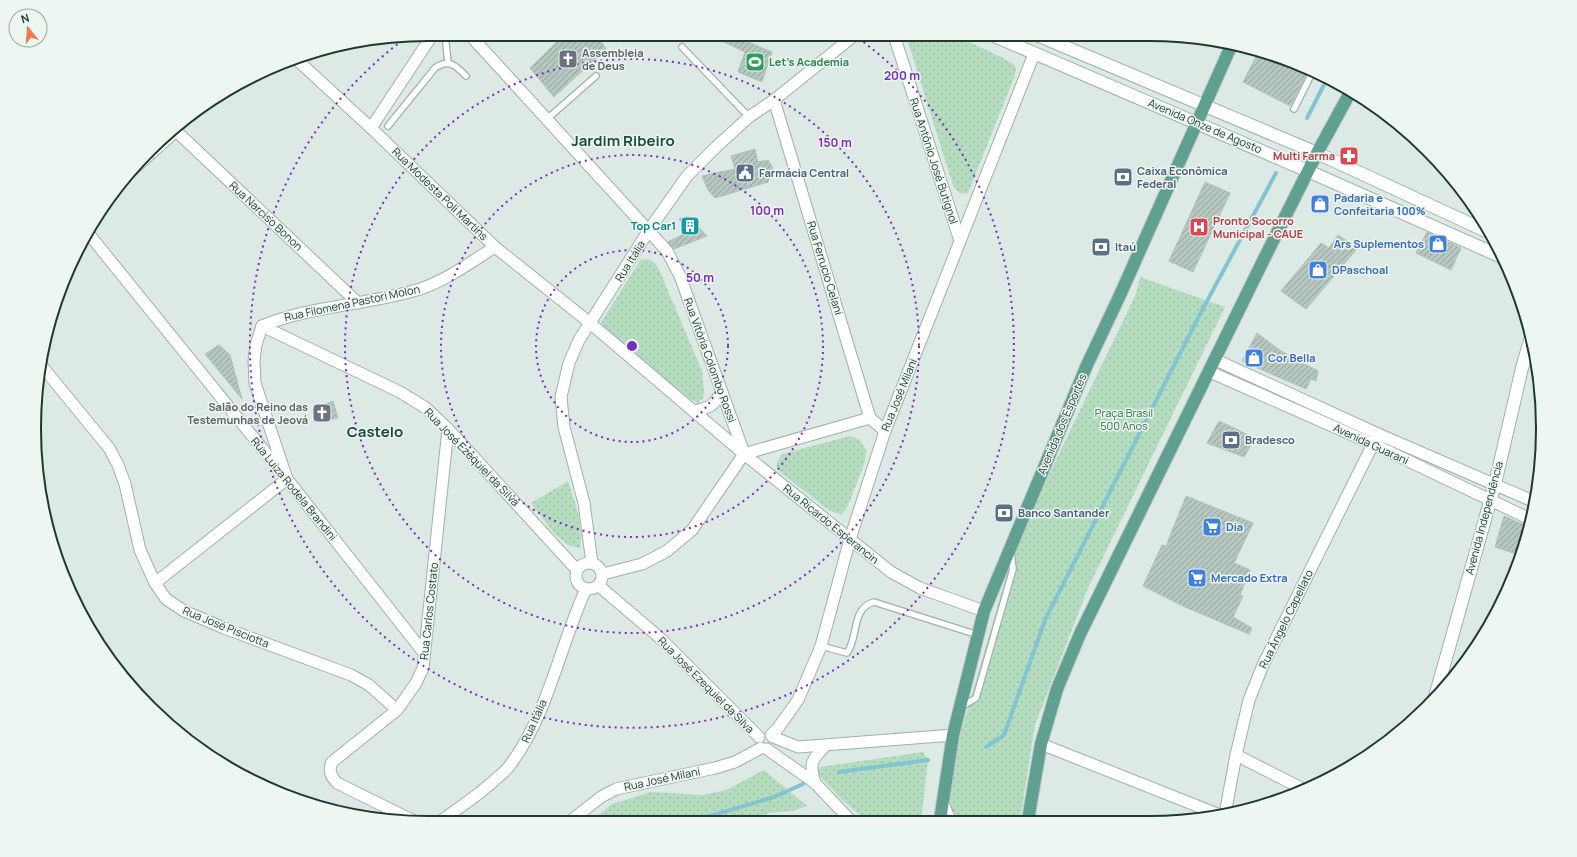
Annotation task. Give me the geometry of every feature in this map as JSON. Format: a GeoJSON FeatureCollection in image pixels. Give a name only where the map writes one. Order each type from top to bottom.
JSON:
{"type":"FeatureCollection","features":[{"type":"Feature","properties":{"kind":"main road","name":"Avenida Onze de Agosto"},"geometry":{"type":"LineString","coordinates":[[1005,41],[1196,122],[1494,254]]}},
{"type":"Feature","properties":{"kind":"main road","name":"Avenida Onze de Agosto"},"geometry":{"type":"LineString","coordinates":[[1054,41],[1204,106],[1318,153],[1480,228]]}},
{"type":"Feature","properties":{"kind":"main road","name":"Avenida dos Esportes"},"geometry":{"type":"LineString","coordinates":[[940,816],[953,735],[984,612],[1087,365],[1120,295],[1230,49]]}},
{"type":"Feature","properties":{"kind":"main road"},"geometry":{"type":"LineString","coordinates":[[1029,816],[1041,744],[1057,689],[1080,634],[1308,171],[1348,97]]}},
{"type":"Feature","properties":{"kind":"main road","name":"Avenida Independência"},"geometry":{"type":"LineString","coordinates":[[1438,686],[1490,500],[1528,348]]}},
{"type":"Feature","properties":{"kind":"street"},"geometry":{"type":"LineString","coordinates":[[371,128],[428,41]]}},
{"type":"Feature","properties":{"kind":"street","name":"Rua Vitória Colombo Rossi"},"geometry":{"type":"LineString","coordinates":[[475,41],[667,251],[680,276],[744,454]]}},
{"type":"Feature","properties":{"kind":"street","name":"Rua Itália"},"geometry":{"type":"LineString","coordinates":[[592,563],[584,503],[564,427],[562,397],[569,363],[579,340],[649,230],[687,176],[749,117],[774,100],[847,41]]}},
{"type":"Feature","properties":{"kind":"street","name":"Rua Antônio José Butignol"},"geometry":{"type":"LineString","coordinates":[[896,41],[960,241]]}},
{"type":"Feature","properties":{"kind":"street","name":"Rua José Milani"},"geometry":{"type":"LineString","coordinates":[[772,736],[798,700],[821,646],[850,540],[885,431],[1034,54]]}},
{"type":"Feature","properties":{"kind":"street","name":"Rua Modesta Poli Martins"},"geometry":{"type":"LineString","coordinates":[[301,63],[371,128],[495,247],[590,323]]}},
{"type":"Feature","properties":{"kind":"street","name":"Rua Ferrucio Celani"},"geometry":{"type":"LineString","coordinates":[[774,100],[870,418]]}},
{"type":"Feature","properties":{"kind":"street","name":"Rua Narciso Bonon"},"geometry":{"type":"LineString","coordinates":[[178,133],[358,303]]}},
{"type":"Feature","properties":{"kind":"street","name":"Rua Luiza Rodela Brandini"},"geometry":{"type":"LineString","coordinates":[[92,237],[287,479],[424,653]]}},
{"type":"Feature","properties":{"kind":"street","name":"Rua Filomena Pastori Molon"},"geometry":{"type":"LineString","coordinates":[[262,326],[290,316],[420,289],[442,280],[495,247]]}},
{"type":"Feature","properties":{"kind":"street","name":"Rua Ricardo Esperancin"},"geometry":{"type":"LineString","coordinates":[[590,323],[744,454],[891,572],[920,588],[984,612]]}},
{"type":"Feature","properties":{"kind":"street"},"geometry":{"type":"LineString","coordinates":[[155,583],[287,479],[255,382],[254,361],[256,345],[262,326]]}},
{"type":"Feature","properties":{"kind":"street","name":"Rua José Ezequiel da Silva"},"geometry":{"type":"LineString","coordinates":[[262,326],[400,392],[426,408],[448,429],[578,570]]}},
{"type":"Feature","properties":{"kind":"street","name":"Avenida Guarani"},"geometry":{"type":"LineString","coordinates":[[1216,360],[1375,439],[1490,500],[1526,517]]}},
{"type":"Feature","properties":{"kind":"street","name":"Rua José Pisciotta"},"geometry":{"type":"LineString","coordinates":[[45,370],[109,448],[125,484],[140,550],[155,583],[166,599],[184,611],[224,628],[351,675],[369,685],[397,710]]}},
{"type":"Feature","properties":{"kind":"street","name":"Avenida Guarani"},"geometry":{"type":"LineString","coordinates":[[1210,372],[1375,439],[1494,484],[1530,500]]}},
{"type":"Feature","properties":{"kind":"street"},"geometry":{"type":"LineString","coordinates":[[694,411],[706,409],[715,403],[722,392]]}},
{"type":"Feature","properties":{"kind":"street"},"geometry":{"type":"LineString","coordinates":[[603,574],[642,564],[667,551],[682,539],[692,530],[744,454],[870,418],[885,431]]}},
{"type":"Feature","properties":{"kind":"street","name":"Rua Carlos Costato"},"geometry":{"type":"LineString","coordinates":[[402,815],[337,783],[331,777],[329,769],[332,762],[397,710],[416,684],[423,668],[448,429]]}},
{"type":"Feature","properties":{"kind":"street","name":"Rua Ângelo Capellato"},"geometry":{"type":"LineString","coordinates":[[1226,809],[1236,755],[1249,700],[1263,665],[1375,439]]}},
{"type":"Feature","properties":{"kind":"street"},"geometry":{"type":"LineString","coordinates":[[592,563],[599,566],[603,574],[603,578],[599,586],[586,589],[578,584],[576,579],[578,570],[583,564],[592,563]]}},
{"type":"Feature","properties":{"kind":"street","name":"Rua José Ezequiel da Silva"},"geometry":{"type":"LineString","coordinates":[[599,586],[659,637],[759,737]]}},
{"type":"Feature","properties":{"kind":"street","name":"Rua Itália"},"geometry":{"type":"LineString","coordinates":[[448,816],[480,794],[505,771],[527,740],[552,681],[575,613],[586,589]]}},
{"type":"Feature","properties":{"kind":"street"},"geometry":{"type":"LineString","coordinates":[[846,816],[815,783],[764,749],[758,742],[759,737],[766,733],[798,747],[953,735]]}},
{"type":"Feature","properties":{"kind":"street"},"geometry":{"type":"LineString","coordinates":[[764,749],[773,745],[774,740],[772,736]]}},
{"type":"Feature","properties":{"kind":"street"},"geometry":{"type":"LineString","coordinates":[[1041,744],[1210,811]]}},
{"type":"Feature","properties":{"kind":"street"},"geometry":{"type":"LineString","coordinates":[[815,783],[810,765],[825,746]]}},
{"type":"Feature","properties":{"kind":"street","name":"Rua José Milani"},"geometry":{"type":"LineString","coordinates":[[577,816],[601,797],[616,789],[715,768],[735,762],[764,749]]}},
{"type":"Feature","properties":{"kind":"street"},"geometry":{"type":"LineString","coordinates":[[1236,755],[1299,786]]}},
{"type":"Feature","properties":{"kind":"lane"},"geometry":{"type":"LineString","coordinates":[[446,41],[448,63]]}},
{"type":"Feature","properties":{"kind":"lane"},"geometry":{"type":"LineString","coordinates":[[682,47],[749,117]]}},
{"type":"Feature","properties":{"kind":"lane"},"geometry":{"type":"LineString","coordinates":[[388,126],[436,68],[441,64],[448,63],[457,66],[466,76]]}},
{"type":"Feature","properties":{"kind":"lane"},"geometry":{"type":"LineString","coordinates":[[547,119],[596,76]]}},
{"type":"Feature","properties":{"kind":"lane"},"geometry":{"type":"LineString","coordinates":[[1294,109],[1310,76]]}},
{"type":"Feature","properties":{"kind":"lane"},"geometry":{"type":"LineString","coordinates":[[959,708],[976,698],[1012,569],[1010,547]]}},
{"type":"Feature","properties":{"kind":"lane"},"geometry":{"type":"LineString","coordinates":[[821,646],[847,653],[852,646],[860,612],[866,604],[874,602],[978,636]]}},
{"type":"Feature","properties":{"kind":"lane"},"geometry":{"type":"LineString","coordinates":[[943,795],[951,816]]}},
{"type":"Feature","properties":{"kind":"green space"},"geometry":{"type":"Polygon","coordinates":[[[908,41],[967,41],[1015,65],[1015,75],[968,193],[960,193],[952,182],[908,41]]]}},
{"type":"Feature","properties":{"kind":"green space"},"geometry":{"type":"Polygon","coordinates":[[[641,259],[651,260],[658,267],[702,371],[704,391],[703,398],[698,403],[687,398],[601,327],[602,321],[641,259]]]}},
{"type":"Feature","properties":{"kind":"green space","name":"Praça Brasil 500 Anos"},"geometry":{"type":"Polygon","coordinates":[[[1140,277],[1225,307],[1088,588],[1035,725],[1021,816],[946,816],[960,736],[1015,545],[1136,294],[1140,277]]]}},
{"type":"Feature","properties":{"kind":"green space"},"geometry":{"type":"Polygon","coordinates":[[[850,436],[860,440],[866,450],[865,462],[847,508],[842,514],[835,513],[826,508],[779,471],[776,464],[782,454],[850,436]]]}},
{"type":"Feature","properties":{"kind":"green space"},"geometry":{"type":"Polygon","coordinates":[[[568,481],[580,523],[580,548],[568,545],[555,534],[531,503],[568,481]]]}},
{"type":"Feature","properties":{"kind":"green space"},"geometry":{"type":"Polygon","coordinates":[[[923,752],[928,760],[922,816],[861,816],[841,799],[817,773],[820,767],[923,752]]]}},
{"type":"Feature","properties":{"kind":"green space"},"geometry":{"type":"Polygon","coordinates":[[[764,770],[807,806],[792,811],[769,813],[762,816],[597,816],[612,804],[651,792],[703,795],[726,790],[764,770]]]}},
{"type":"Feature","properties":{"kind":"building","name":"Assembleia de Deus"},"geometry":{"type":"Polygon","coordinates":[[[558,41],[601,41],[606,49],[554,97],[530,68],[558,41]]]}},
{"type":"Feature","properties":{"kind":"building","name":"Let's Academia"},"geometry":{"type":"Polygon","coordinates":[[[722,41],[748,41],[772,52],[762,82],[738,72],[745,52],[722,41]]]}},
{"type":"Feature","properties":{"kind":"building"},"geometry":{"type":"Polygon","coordinates":[[[1256,56],[1306,74],[1290,106],[1243,82],[1256,56]]]}},
{"type":"Feature","properties":{"kind":"building","name":"Farmácia Central"},"geometry":{"type":"Polygon","coordinates":[[[755,149],[758,162],[768,160],[773,168],[768,182],[715,198],[708,190],[702,176],[735,169],[731,156],[755,149]]]}},
{"type":"Feature","properties":{"kind":"building","name":"Pronto Socorro Municipal - CAUE"},"geometry":{"type":"Polygon","coordinates":[[[1205,182],[1230,193],[1193,272],[1169,261],[1205,182]]]}},
{"type":"Feature","properties":{"kind":"building","name":"Top Car1"},"geometry":{"type":"Polygon","coordinates":[[[688,216],[707,236],[674,249],[668,242],[688,232],[679,219],[688,216]]]}},
{"type":"Feature","properties":{"kind":"building"},"geometry":{"type":"Polygon","coordinates":[[[1427,232],[1461,248],[1451,270],[1416,253],[1427,232]]]}},
{"type":"Feature","properties":{"kind":"building","name":"DPaschoal"},"geometry":{"type":"Polygon","coordinates":[[[1338,235],[1352,244],[1350,247],[1356,250],[1306,309],[1281,291],[1321,243],[1329,248],[1338,235]]]}},
{"type":"Feature","properties":{"kind":"building"},"geometry":{"type":"Polygon","coordinates":[[[1257,333],[1281,351],[1318,371],[1316,381],[1311,379],[1306,389],[1242,361],[1257,333]]]}},
{"type":"Feature","properties":{"kind":"building"},"geometry":{"type":"Polygon","coordinates":[[[219,345],[230,355],[242,399],[205,354],[219,345]]]}},
{"type":"Feature","properties":{"kind":"building","name":"Salão do Reino das Testemunhas de Jeová"},"geometry":{"type":"Polygon","coordinates":[[[333,401],[338,418],[314,422],[313,409],[333,401]]]}},
{"type":"Feature","properties":{"kind":"building","name":"Bradesco"},"geometry":{"type":"Polygon","coordinates":[[[1219,421],[1255,438],[1244,457],[1207,443],[1219,421]]]}},
{"type":"Feature","properties":{"kind":"building","name":"Mercado Extra"},"geometry":{"type":"Polygon","coordinates":[[[1186,496],[1253,523],[1234,563],[1250,570],[1240,595],[1243,596],[1233,617],[1252,628],[1249,634],[1185,607],[1143,586],[1162,545],[1166,546],[1186,496]]]}},
{"type":"Feature","properties":{"kind":"building"},"geometry":{"type":"Polygon","coordinates":[[[1504,516],[1524,525],[1515,554],[1495,547],[1504,516]]]}},
{"type":"Feature","properties":{"kind":"waterway"},"geometry":{"type":"LineString","coordinates":[[1307,118],[1325,84]]}},
{"type":"Feature","properties":{"kind":"waterway"},"geometry":{"type":"LineString","coordinates":[[986,747],[1004,735],[1045,620],[1199,316],[1276,173]]}},
{"type":"Feature","properties":{"kind":"waterway"},"geometry":{"type":"LineString","coordinates":[[839,772],[928,760]]}},
{"type":"Feature","properties":{"kind":"waterway"},"geometry":{"type":"LineString","coordinates":[[710,816],[774,797],[803,784]]}},
{"type":"Feature","properties":{"kind":"place","name":"Assembleia de Deus"},"geometry":{"type":"Point","coordinates":[568,59]}},
{"type":"Feature","properties":{"kind":"place","name":"Let's Academia"},"geometry":{"type":"Point","coordinates":[755,62]}},
{"type":"Feature","properties":{"kind":"place","name":"Multi Farma"},"geometry":{"type":"Point","coordinates":[1349,156]}},
{"type":"Feature","properties":{"kind":"place","name":"Farmácia Central"},"geometry":{"type":"Point","coordinates":[745,173]}},
{"type":"Feature","properties":{"kind":"place","name":"Caixa Econômica Federal"},"geometry":{"type":"Point","coordinates":[1123,177]}},
{"type":"Feature","properties":{"kind":"place","name":"Padaria e Confeitaria 100%"},"geometry":{"type":"Point","coordinates":[1320,204]}},
{"type":"Feature","properties":{"kind":"place","name":"Top Car1"},"geometry":{"type":"Point","coordinates":[690,226]}},
{"type":"Feature","properties":{"kind":"place","name":"Pronto Socorro Municipal - CAUE"},"geometry":{"type":"Point","coordinates":[1199,227]}},
{"type":"Feature","properties":{"kind":"place","name":"Ars Suplementos"},"geometry":{"type":"Point","coordinates":[1438,244]}},
{"type":"Feature","properties":{"kind":"place","name":"Itaú"},"geometry":{"type":"Point","coordinates":[1101,247]}},
{"type":"Feature","properties":{"kind":"place","name":"DPaschoal"},"geometry":{"type":"Point","coordinates":[1318,270]}},
{"type":"Feature","properties":{"kind":"place","name":"Cor Bella"},"geometry":{"type":"Point","coordinates":[1254,358]}},
{"type":"Feature","properties":{"kind":"place","name":"Salão do Reino das Testemunhas de Jeová"},"geometry":{"type":"Point","coordinates":[322,413]}},
{"type":"Feature","properties":{"kind":"place","name":"Bradesco"},"geometry":{"type":"Point","coordinates":[1231,440]}},
{"type":"Feature","properties":{"kind":"place","name":"Banco Santander"},"geometry":{"type":"Point","coordinates":[1004,513]}},
{"type":"Feature","properties":{"kind":"place","name":"Dia"},"geometry":{"type":"Point","coordinates":[1212,527]}},
{"type":"Feature","properties":{"kind":"place","name":"Mercado Extra"},"geometry":{"type":"Point","coordinates":[1197,578]}},
{"type":"Feature","properties":{"kind":"district","name":"Jardim Ribeiro"},"geometry":{"type":"Point","coordinates":[623,141]}},
{"type":"Feature","properties":{"kind":"district","name":"Castelo"},"geometry":{"type":"Point","coordinates":[375,432]}}]}
